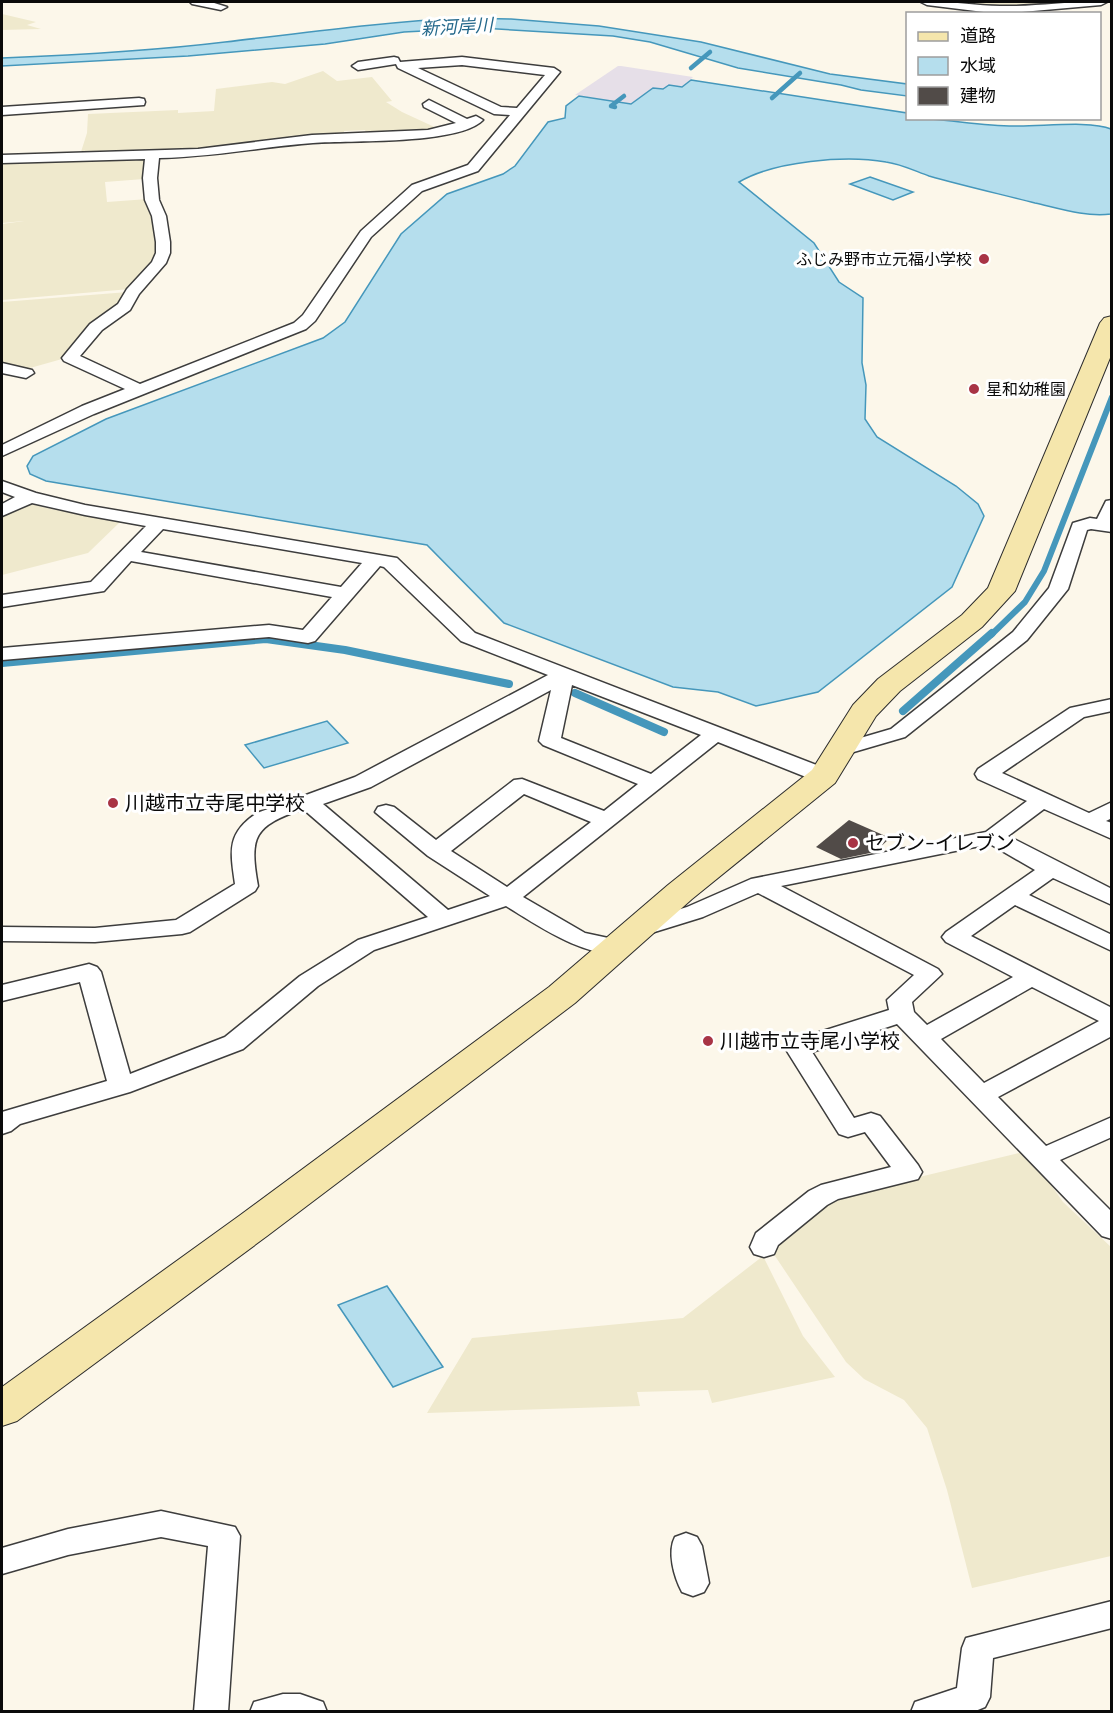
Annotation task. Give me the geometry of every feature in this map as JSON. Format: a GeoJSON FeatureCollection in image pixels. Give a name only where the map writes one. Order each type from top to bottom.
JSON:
{"type":"FeatureCollection","features":[{"type":"Feature","properties":{"kind":"street"},"geometry":{"type":"LineString","coordinates":[[196,2],[224,4]]}},
{"type":"Feature","properties":{"kind":"street"},"geometry":{"type":"LineString","coordinates":[[927,2],[1000,10],[1101,2]]}},
{"type":"Feature","properties":{"kind":"street"},"geometry":{"type":"LineString","coordinates":[[211,16],[224,4]]}},
{"type":"Feature","properties":{"kind":"street"},"geometry":{"type":"LineString","coordinates":[[2,451],[63,421],[138,389],[300,326],[309,318],[366,234],[417,188],[473,168],[554,72],[503,69],[462,61],[395,60],[358,66]]}},
{"type":"Feature","properties":{"kind":"street"},"geometry":{"type":"LineString","coordinates":[[395,60],[500,111],[520,112]]}},
{"type":"Feature","properties":{"kind":"street"},"geometry":{"type":"LineString","coordinates":[[2,111],[139,102]]}},
{"type":"Feature","properties":{"kind":"street"},"geometry":{"type":"LineString","coordinates":[[429,104],[467,124]]}},
{"type":"Feature","properties":{"kind":"street"},"geometry":{"type":"LineString","coordinates":[[2,159],[152,156],[198,153],[312,139],[428,134],[449,130],[500,111]]}},
{"type":"Feature","properties":{"kind":"street"},"geometry":{"type":"LineString","coordinates":[[138,389],[70,358],[96,327],[125,307],[132,292],[159,263],[163,253],[159,216],[152,200],[150,178],[152,156]]}},
{"type":"Feature","properties":{"kind":"street"},"geometry":{"type":"LineString","coordinates":[[832,763],[864,711],[889,685],[972,621],[1000,591],[1112,323]]}},
{"type":"Feature","properties":{"kind":"street"},"geometry":{"type":"LineString","coordinates":[[2,368],[26,373]]}},
{"type":"Feature","properties":{"kind":"street"},"geometry":{"type":"LineString","coordinates":[[2,486],[30,497],[85,510],[390,562],[468,638],[715,734],[832,763]]}},
{"type":"Feature","properties":{"kind":"street"},"geometry":{"type":"LineString","coordinates":[[2,511],[30,497]]}},
{"type":"Feature","properties":{"kind":"street"},"geometry":{"type":"LineString","coordinates":[[2,1409],[544,1009],[832,763],[898,733],[1020,636],[1058,589],[1079,527],[1090,523],[1108,526],[1112,504]]}},
{"type":"Feature","properties":{"kind":"street"},"geometry":{"type":"LineString","coordinates":[[2,601],[97,587],[159,523]]}},
{"type":"Feature","properties":{"kind":"street"},"geometry":{"type":"LineString","coordinates":[[127,555],[346,594]]}},
{"type":"Feature","properties":{"kind":"street"},"geometry":{"type":"LineString","coordinates":[[2,654],[269,631],[308,637],[375,560]]}},
{"type":"Feature","properties":{"kind":"street"},"geometry":{"type":"LineString","coordinates":[[564,675],[550,741],[653,783]]}},
{"type":"Feature","properties":{"kind":"street"},"geometry":{"type":"LineString","coordinates":[[2,934],[95,935],[182,927],[247,886],[242,856],[243,841],[252,826],[283,810],[361,784],[564,675]]}},
{"type":"Feature","properties":{"kind":"street"},"geometry":{"type":"LineString","coordinates":[[1112,705],[1077,712],[986,774],[1112,832]]}},
{"type":"Feature","properties":{"kind":"street"},"geometry":{"type":"LineString","coordinates":[[2,1125],[19,1116],[121,1086],[234,1043],[309,981],[366,945],[508,898],[715,734]]}},
{"type":"Feature","properties":{"kind":"street"},"geometry":{"type":"LineString","coordinates":[[436,851],[522,785],[606,820]]}},
{"type":"Feature","properties":{"kind":"street"},"geometry":{"type":"LineString","coordinates":[[386,812],[436,851],[508,898],[578,939],[629,938],[759,884],[993,837],[1042,800]]}},
{"type":"Feature","properties":{"kind":"street"},"geometry":{"type":"LineString","coordinates":[[309,802],[443,918]]}},
{"type":"Feature","properties":{"kind":"street"},"geometry":{"type":"LineString","coordinates":[[1090,822],[1112,808]]}},
{"type":"Feature","properties":{"kind":"street"},"geometry":{"type":"LineString","coordinates":[[993,837],[1051,869],[1112,898]]}},
{"type":"Feature","properties":{"kind":"street"},"geometry":{"type":"LineString","coordinates":[[1051,869],[954,937],[1112,1018]]}},
{"type":"Feature","properties":{"kind":"street"},"geometry":{"type":"LineString","coordinates":[[759,884],[930,974],[899,1000],[902,1014],[1112,1229]]}},
{"type":"Feature","properties":{"kind":"street"},"geometry":{"type":"LineString","coordinates":[[1012,895],[1112,944]]}},
{"type":"Feature","properties":{"kind":"street"},"geometry":{"type":"LineString","coordinates":[[2,993],[89,972],[121,1086]]}},
{"type":"Feature","properties":{"kind":"street"},"geometry":{"type":"LineString","coordinates":[[925,1037],[1031,978]]}},
{"type":"Feature","properties":{"kind":"street"},"geometry":{"type":"LineString","coordinates":[[764,1247],[766,1240],[818,1198],[830,1192],[909,1172],[872,1122],[848,1128],[797,1048],[902,1014]]}},
{"type":"Feature","properties":{"kind":"street"},"geometry":{"type":"LineString","coordinates":[[981,1095],[1112,1025]]}},
{"type":"Feature","properties":{"kind":"street"},"geometry":{"type":"LineString","coordinates":[[1042,1158],[1112,1126]]}},
{"type":"Feature","properties":{"kind":"street"},"geometry":{"type":"LineString","coordinates":[[2,1561],[68,1542],[161,1524],[224,1536],[211,1712]]}},
{"type":"Feature","properties":{"kind":"street"},"geometry":{"type":"LineString","coordinates":[[686,1546],[693,1583]]}},
{"type":"Feature","properties":{"kind":"street"},"geometry":{"type":"LineString","coordinates":[[930,1711],[973,1697],[978,1648],[1112,1614]]}},
{"type":"Feature","properties":{"kind":"street"},"geometry":{"type":"LineString","coordinates":[[266,1712],[280,1708],[304,1709],[311,1712]]}},
{"type":"Feature","properties":{"kind":"shaded area"},"geometry":{"type":"Polygon","coordinates":[[[946,2],[1084,2],[1023,7],[977,7],[946,2]]]}},
{"type":"Feature","properties":{"kind":"shaded area"},"geometry":{"type":"Polygon","coordinates":[[[2,14],[36,22],[27,25],[41,29],[2,30],[2,14]]]}},
{"type":"Feature","properties":{"kind":"shaded area"},"geometry":{"type":"Polygon","coordinates":[[[618,66],[693,77],[682,87],[669,85],[663,89],[653,88],[631,104],[575,95],[618,66]]]}},
{"type":"Feature","properties":{"kind":"shaded area"},"geometry":{"type":"Polygon","coordinates":[[[323,71],[337,81],[372,77],[392,101],[386,102],[441,130],[367,135],[365,130],[344,131],[344,136],[189,153],[80,155],[87,133],[88,114],[178,110],[178,113],[214,111],[216,89],[272,82],[285,84],[323,71]]]}},
{"type":"Feature","properties":{"kind":"shaded area"},"geometry":{"type":"Polygon","coordinates":[[[147,159],[144,179],[105,182],[107,202],[148,199],[157,227],[160,253],[130,289],[2,300],[2,224],[24,221],[2,223],[2,160],[147,159]]]}},
{"type":"Feature","properties":{"kind":"shaded area"},"geometry":{"type":"Polygon","coordinates":[[[128,292],[123,306],[62,359],[23,370],[2,366],[2,302],[128,292]]]}},
{"type":"Feature","properties":{"kind":"shaded area"},"geometry":{"type":"Polygon","coordinates":[[[27,503],[121,521],[88,553],[2,575],[2,516],[27,503]]]}},
{"type":"Feature","properties":{"kind":"shaded area"},"geometry":{"type":"Polygon","coordinates":[[[1027,1151],[1063,1202],[1111,1247],[1111,1556],[972,1588],[947,1490],[927,1428],[904,1400],[864,1379],[846,1362],[775,1256],[776,1244],[828,1199],[1027,1151]]]}},
{"type":"Feature","properties":{"kind":"shaded area"},"geometry":{"type":"Polygon","coordinates":[[[763,1256],[803,1336],[835,1377],[712,1403],[708,1390],[637,1392],[640,1406],[427,1413],[472,1338],[683,1318],[763,1256]]]}},
{"type":"Feature","properties":{"kind":"water","name":"新河岸川"},"geometry":{"type":"Polygon","coordinates":[[[511,19],[599,26],[701,42],[830,74],[906,84],[906,96],[738,68],[650,42],[613,36],[481,28],[404,32],[325,44],[188,56],[2,66],[2,58],[169,48],[432,20],[511,19]]]}},
{"type":"Feature","properties":{"kind":"water"},"geometry":{"type":"Polygon","coordinates":[[[691,80],[906,113],[906,120],[944,120],[1001,126],[1078,124],[1111,129],[1111,214],[1064,210],[942,180],[897,164],[869,160],[831,160],[791,165],[771,169],[739,182],[814,243],[839,282],[863,298],[862,363],[866,385],[865,419],[877,437],[956,486],[978,504],[984,516],[952,587],[818,692],[756,706],[718,692],[673,687],[504,623],[427,545],[46,481],[30,474],[27,466],[33,456],[106,419],[323,338],[345,322],[401,234],[447,194],[503,174],[515,166],[548,122],[565,118],[566,106],[579,96],[631,104],[653,88],[663,89],[669,85],[682,87],[691,80]]]}},
{"type":"Feature","properties":{"kind":"water"},"geometry":{"type":"Polygon","coordinates":[[[870,177],[913,192],[893,200],[850,184],[870,177]]]}},
{"type":"Feature","properties":{"kind":"water"},"geometry":{"type":"Polygon","coordinates":[[[327,721],[348,743],[264,768],[245,745],[327,721]]]}},
{"type":"Feature","properties":{"kind":"water"},"geometry":{"type":"Polygon","coordinates":[[[387,1286],[443,1367],[393,1387],[338,1305],[387,1286]]]}},
{"type":"Feature","properties":{"kind":"building","name":"セブン-イレブン"},"geometry":{"type":"Polygon","coordinates":[[[849,820],[890,838],[875,852],[841,859],[816,847],[849,820]]]}},
{"type":"Feature","properties":{"kind":"waterway"},"geometry":{"type":"LineString","coordinates":[[691,68],[710,52]]}},
{"type":"Feature","properties":{"kind":"waterway"},"geometry":{"type":"LineString","coordinates":[[772,98],[800,73]]}},
{"type":"Feature","properties":{"kind":"waterway"},"geometry":{"type":"LineString","coordinates":[[615,107],[611,106],[624,96]]}},
{"type":"Feature","properties":{"kind":"waterway"},"geometry":{"type":"LineString","coordinates":[[991,635],[1025,602],[1044,571],[1112,397]]}},
{"type":"Feature","properties":{"kind":"waterway"},"geometry":{"type":"LineString","coordinates":[[903,711],[992,633]]}},
{"type":"Feature","properties":{"kind":"waterway"},"geometry":{"type":"LineString","coordinates":[[2,663],[266,639],[345,650],[509,684]]}},
{"type":"Feature","properties":{"kind":"waterway"},"geometry":{"type":"LineString","coordinates":[[575,693],[664,732]]}},
{"type":"Feature","properties":{"kind":"place","name":"ふじみ野市立元福小学校"},"geometry":{"type":"Point","coordinates":[984,259]}},
{"type":"Feature","properties":{"kind":"place","name":"星和幼稚園"},"geometry":{"type":"Point","coordinates":[974,389]}},
{"type":"Feature","properties":{"kind":"place","name":"川越市立寺尾中学校"},"geometry":{"type":"Point","coordinates":[113,803]}},
{"type":"Feature","properties":{"kind":"place","name":"セブン-イレブン"},"geometry":{"type":"Point","coordinates":[853,843]}},
{"type":"Feature","properties":{"kind":"place","name":"川越市立寺尾小学校"},"geometry":{"type":"Point","coordinates":[708,1041]}}]}
